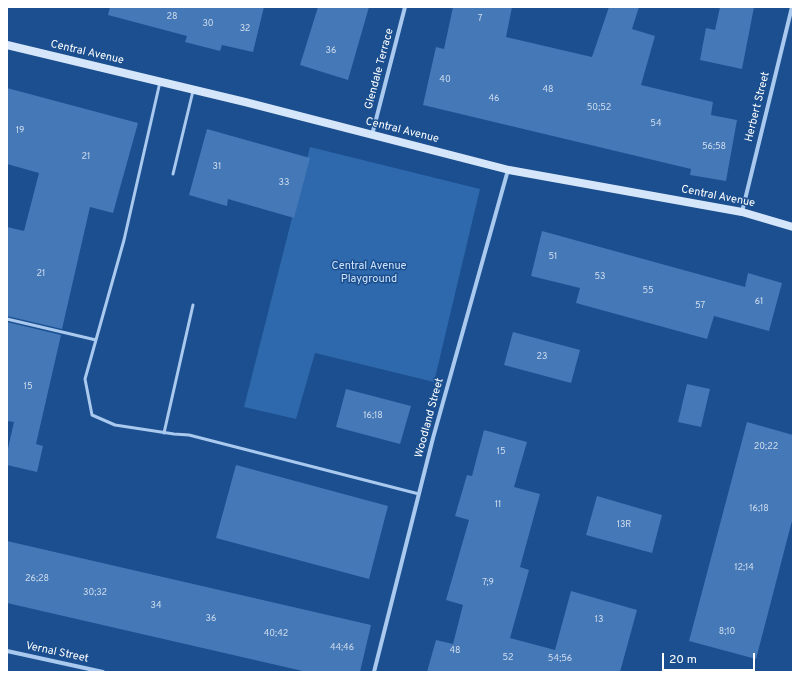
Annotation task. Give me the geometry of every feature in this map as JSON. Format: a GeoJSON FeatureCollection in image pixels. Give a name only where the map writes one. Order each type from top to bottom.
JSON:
{"type":"FeatureCollection","features":[{"type":"Feature","properties":{"kind":"street","name":"Glendale Terrace"},"geometry":{"type":"LineString","coordinates":[[372,135],[405,7]]}},
{"type":"Feature","properties":{"kind":"street","name":"Herbert Street"},"geometry":{"type":"LineString","coordinates":[[742,212],[792,7]]}},
{"type":"Feature","properties":{"kind":"street","name":"Central Avenue"},"geometry":{"type":"LineString","coordinates":[[7,45],[194,89],[508,170],[742,212],[793,227]]}},
{"type":"Feature","properties":{"kind":"street","name":"Woodland Street"},"geometry":{"type":"LineString","coordinates":[[374,672],[419,494],[508,170]]}},
{"type":"Feature","properties":{"kind":"street","name":"Vernal Street"},"geometry":{"type":"LineString","coordinates":[[7,651],[103,672]]}},
{"type":"Feature","properties":{"kind":"lane"},"geometry":{"type":"LineString","coordinates":[[161,82],[124,240],[85,379],[92,415],[115,425],[164,433],[189,435],[419,494]]}},
{"type":"Feature","properties":{"kind":"lane"},"geometry":{"type":"LineString","coordinates":[[173,174],[194,89]]}},
{"type":"Feature","properties":{"kind":"lane"},"geometry":{"type":"LineString","coordinates":[[164,433],[193,306]]}},
{"type":"Feature","properties":{"kind":"lane"},"geometry":{"type":"LineString","coordinates":[[7,319],[96,340]]}},
{"type":"Feature","properties":{"kind":"green space","name":"Central Avenue Playground"},"geometry":{"type":"Polygon","coordinates":[[[310,147],[480,189],[434,382],[315,353],[296,419],[244,407],[310,147]]]}},
{"type":"Feature","properties":{"kind":"building"},"geometry":{"type":"Polygon","coordinates":[[[110,7],[264,7],[253,52],[222,45],[220,51],[185,42],[187,36],[108,15],[110,7]]]}},
{"type":"Feature","properties":{"kind":"building"},"geometry":{"type":"Polygon","coordinates":[[[318,7],[369,7],[348,80],[300,65],[318,7]]]}},
{"type":"Feature","properties":{"kind":"building"},"geometry":{"type":"Polygon","coordinates":[[[453,7],[512,7],[506,37],[592,57],[609,7],[639,7],[632,29],[655,36],[641,85],[713,102],[711,115],[737,120],[726,181],[690,175],[691,169],[423,105],[436,47],[444,49],[453,7]]]}},
{"type":"Feature","properties":{"kind":"building"},"geometry":{"type":"Polygon","coordinates":[[[720,7],[754,7],[742,69],[700,60],[706,28],[715,30],[720,7]]]}},
{"type":"Feature","properties":{"kind":"building"},"geometry":{"type":"Polygon","coordinates":[[[7,88],[138,123],[113,213],[90,207],[62,329],[7,316],[7,227],[24,231],[39,173],[7,164],[7,88]]]}},
{"type":"Feature","properties":{"kind":"building"},"geometry":{"type":"Polygon","coordinates":[[[207,129],[310,158],[294,218],[228,199],[227,206],[189,195],[207,129]]]}},
{"type":"Feature","properties":{"kind":"building"},"geometry":{"type":"Polygon","coordinates":[[[542,231],[745,287],[748,273],[782,283],[769,331],[714,316],[707,339],[576,303],[580,288],[531,276],[542,231]]]}},
{"type":"Feature","properties":{"kind":"building"},"geometry":{"type":"Polygon","coordinates":[[[7,322],[61,335],[36,444],[43,446],[37,472],[7,465],[7,453],[14,422],[7,421],[7,322]]]}},
{"type":"Feature","properties":{"kind":"building"},"geometry":{"type":"Polygon","coordinates":[[[513,332],[580,350],[571,383],[504,365],[513,332]]]}},
{"type":"Feature","properties":{"kind":"building"},"geometry":{"type":"Polygon","coordinates":[[[687,384],[710,389],[701,427],[678,422],[687,384]]]}},
{"type":"Feature","properties":{"kind":"building"},"geometry":{"type":"Polygon","coordinates":[[[346,389],[411,406],[400,444],[336,427],[346,389]]]}},
{"type":"Feature","properties":{"kind":"building"},"geometry":{"type":"Polygon","coordinates":[[[747,422],[793,435],[793,517],[756,659],[689,641],[747,422]]]}},
{"type":"Feature","properties":{"kind":"building"},"geometry":{"type":"Polygon","coordinates":[[[484,430],[527,442],[514,487],[540,494],[520,567],[529,570],[510,638],[555,650],[571,591],[637,610],[620,672],[427,672],[436,640],[453,644],[463,605],[446,600],[469,520],[455,516],[467,475],[472,476],[484,430]]]}},
{"type":"Feature","properties":{"kind":"building"},"geometry":{"type":"Polygon","coordinates":[[[236,465],[388,506],[369,579],[216,538],[236,465]]]}},
{"type":"Feature","properties":{"kind":"building"},"geometry":{"type":"Polygon","coordinates":[[[597,496],[662,515],[652,553],[586,535],[597,496]]]}},
{"type":"Feature","properties":{"kind":"building"},"geometry":{"type":"Polygon","coordinates":[[[7,541],[371,625],[360,672],[307,672],[7,603],[7,541]]]}}]}
